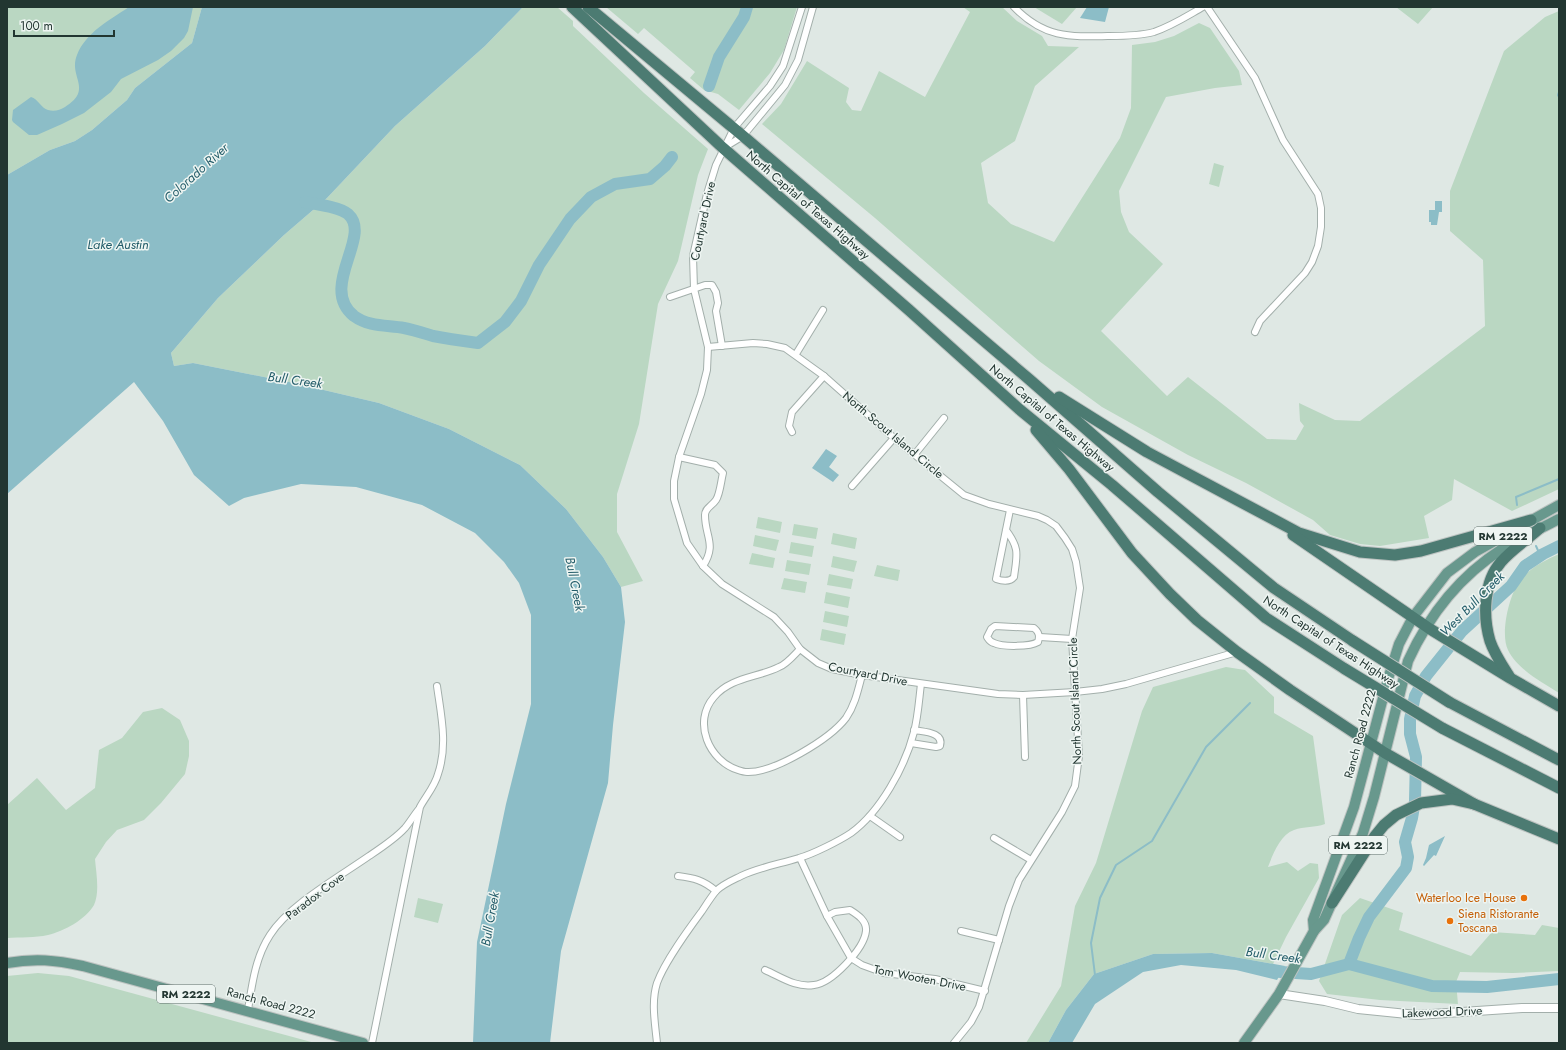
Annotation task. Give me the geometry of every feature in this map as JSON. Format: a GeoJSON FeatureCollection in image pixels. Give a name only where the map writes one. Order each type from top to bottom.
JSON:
{"type":"FeatureCollection","features":[{"type":"Feature","properties":{"kind":"highway","name":"North Capital of Texas Highway"},"geometry":{"type":"LineString","coordinates":[[588,7],[744,136],[1030,380],[1158,492],[1274,588],[1353,641],[1449,702],[1559,760]]}},
{"type":"Feature","properties":{"kind":"highway","name":"North Capital of Texas Highway"},"geometry":{"type":"LineString","coordinates":[[574,9],[723,148],[909,310],[1019,409],[1112,485],[1266,618],[1345,669],[1442,728],[1559,788]]}},
{"type":"Feature","properties":{"kind":"highway"},"geometry":{"type":"LineString","coordinates":[[1030,380],[1147,452],[1299,533],[1360,552],[1395,555],[1421,551],[1531,520]]}},
{"type":"Feature","properties":{"kind":"highway"},"geometry":{"type":"LineString","coordinates":[[1019,409],[1069,469],[1132,553],[1170,594],[1197,620],[1237,652],[1290,690],[1385,753],[1474,804],[1559,839]]}},
{"type":"Feature","properties":{"kind":"highway"},"geometry":{"type":"LineString","coordinates":[[1256,510],[1428,627],[1510,678],[1559,706]]}},
{"type":"Feature","properties":{"kind":"highway"},"geometry":{"type":"LineString","coordinates":[[1510,678],[1491,642],[1488,630],[1486,602],[1493,575],[1500,562],[1540,528]]}},
{"type":"Feature","properties":{"kind":"highway"},"geometry":{"type":"LineString","coordinates":[[1332,903],[1375,836],[1384,825],[1396,815],[1421,803],[1452,799],[1474,804]]}},
{"type":"Feature","properties":{"kind":"main road","name":"Ranch Road 2222"},"geometry":{"type":"LineString","coordinates":[[1314,931],[1313,920],[1354,807],[1388,679],[1399,644],[1413,617],[1447,573],[1476,552],[1559,505]]}},
{"type":"Feature","properties":{"kind":"main road","name":"RM 2222"},"geometry":{"type":"LineString","coordinates":[[1244,1043],[1278,994],[1314,931],[1324,920],[1363,833],[1374,796],[1408,661],[1416,642],[1428,627],[1432,616],[1449,595],[1476,568],[1502,548],[1559,519]]}},
{"type":"Feature","properties":{"kind":"main road","name":"Ranch Road 2222"},"geometry":{"type":"LineString","coordinates":[[7,963],[26,960],[57,961],[248,1010],[363,1043]]}},
{"type":"Feature","properties":{"kind":"street","name":"Courtyard Drive"},"geometry":{"type":"LineString","coordinates":[[802,7],[783,66],[770,86],[734,128],[723,148],[716,165],[693,256],[694,289],[708,347],[707,370],[701,394],[679,457],[674,481],[674,499],[687,543],[704,566],[722,584],[774,616],[800,649],[818,663],[832,669],[862,675],[998,694],[1023,695],[1075,692],[1102,689],[1126,684],[1237,652]]}},
{"type":"Feature","properties":{"kind":"street"},"geometry":{"type":"LineString","coordinates":[[723,148],[744,136],[785,85],[798,60],[813,7]]}},
{"type":"Feature","properties":{"kind":"street"},"geometry":{"type":"LineString","coordinates":[[1014,7],[1036,26],[1058,34],[1083,37],[1136,36],[1154,32],[1172,25],[1203,7]]}},
{"type":"Feature","properties":{"kind":"street"},"geometry":{"type":"LineString","coordinates":[[1207,7],[1255,78],[1283,140],[1318,194],[1321,208],[1321,227],[1318,246],[1312,262],[1305,273],[1260,321],[1255,332]]}},
{"type":"Feature","properties":{"kind":"street"},"geometry":{"type":"LineString","coordinates":[[670,297],[705,285],[712,285],[716,292],[718,303],[716,310],[722,346]]}},
{"type":"Feature","properties":{"kind":"street"},"geometry":{"type":"LineString","coordinates":[[796,354],[823,310]]}},
{"type":"Feature","properties":{"kind":"street","name":"North Scout Island Circle"},"geometry":{"type":"LineString","coordinates":[[708,347],[752,343],[767,344],[785,348],[796,354],[824,376],[894,438],[964,495],[975,500],[1038,516],[1047,520],[1056,526],[1072,549],[1076,562],[1080,588],[1072,639],[1079,756],[1075,786],[1062,812],[1020,880],[1009,906],[979,1007],[971,1022],[954,1043]]}},
{"type":"Feature","properties":{"kind":"street"},"geometry":{"type":"LineString","coordinates":[[792,432],[789,426],[792,412],[824,376]]}},
{"type":"Feature","properties":{"kind":"street"},"geometry":{"type":"LineString","coordinates":[[915,454],[944,418]]}},
{"type":"Feature","properties":{"kind":"street"},"geometry":{"type":"LineString","coordinates":[[852,486],[894,438]]}},
{"type":"Feature","properties":{"kind":"street"},"geometry":{"type":"LineString","coordinates":[[679,457],[715,465],[722,473],[716,500],[706,510],[705,515],[711,547],[709,557],[704,566]]}},
{"type":"Feature","properties":{"kind":"street"},"geometry":{"type":"LineString","coordinates":[[1006,530],[1014,541],[1017,550],[1014,577],[1008,580],[1000,580],[996,579],[1010,510]]}},
{"type":"Feature","properties":{"kind":"street"},"geometry":{"type":"LineString","coordinates":[[995,626],[1034,628],[1038,631],[1040,637],[1038,642],[1031,646],[995,644],[987,637],[990,629],[995,626]]}},
{"type":"Feature","properties":{"kind":"street"},"geometry":{"type":"LineString","coordinates":[[1040,637],[1072,639]]}},
{"type":"Feature","properties":{"kind":"street"},"geometry":{"type":"LineString","coordinates":[[800,649],[780,667],[737,681],[725,687],[713,698],[706,711],[704,728],[706,739],[712,751],[721,762],[730,768],[746,772],[762,770],[820,742],[834,732],[847,717],[854,703],[862,675]]}},
{"type":"Feature","properties":{"kind":"street"},"geometry":{"type":"LineString","coordinates":[[657,1043],[654,999],[657,983],[664,969],[690,928],[716,891],[725,884],[759,868],[800,858],[850,833],[870,816],[884,797],[911,743],[921,684]]}},
{"type":"Feature","properties":{"kind":"street"},"geometry":{"type":"LineString","coordinates":[[372,1043],[420,807],[438,776],[444,754],[443,732],[437,686]]}},
{"type":"Feature","properties":{"kind":"street"},"geometry":{"type":"LineString","coordinates":[[1023,695],[1025,757]]}},
{"type":"Feature","properties":{"kind":"street"},"geometry":{"type":"LineString","coordinates":[[911,743],[936,748],[940,746],[940,737],[914,730]]}},
{"type":"Feature","properties":{"kind":"street","name":"Paradox Cove"},"geometry":{"type":"LineString","coordinates":[[248,1010],[254,974],[260,953],[270,935],[284,919],[302,903],[381,848],[405,829],[420,807]]}},
{"type":"Feature","properties":{"kind":"street"},"geometry":{"type":"LineString","coordinates":[[870,816],[900,837]]}},
{"type":"Feature","properties":{"kind":"street"},"geometry":{"type":"LineString","coordinates":[[994,838],[1031,860]]}},
{"type":"Feature","properties":{"kind":"street"},"geometry":{"type":"LineString","coordinates":[[800,858],[827,916],[851,958]]}},
{"type":"Feature","properties":{"kind":"street"},"geometry":{"type":"LineString","coordinates":[[678,876],[691,878],[706,883],[716,891]]}},
{"type":"Feature","properties":{"kind":"street"},"geometry":{"type":"LineString","coordinates":[[765,970],[795,984],[814,985],[823,983],[832,977],[859,948],[866,932],[865,924],[862,918],[850,910],[839,911],[827,916]]}},
{"type":"Feature","properties":{"kind":"street"},"geometry":{"type":"LineString","coordinates":[[961,931],[999,940]]}},
{"type":"Feature","properties":{"kind":"street","name":"Tom Wooten Drive"},"geometry":{"type":"LineString","coordinates":[[851,958],[870,969],[884,973],[934,979],[985,991]]}},
{"type":"Feature","properties":{"kind":"street","name":"Lakewood Drive"},"geometry":{"type":"LineString","coordinates":[[1278,994],[1325,1001],[1358,1009],[1417,1015],[1522,1008],[1559,1008]]}},
{"type":"Feature","properties":{"kind":"green space"},"geometry":{"type":"Polygon","coordinates":[[[7,7],[202,7],[192,43],[135,88],[127,100],[92,130],[75,141],[50,150],[7,175],[7,7]]]}},
{"type":"Feature","properties":{"kind":"green space"},"geometry":{"type":"Polygon","coordinates":[[[523,7],[557,7],[573,21],[573,26],[644,93],[708,149],[698,175],[678,261],[658,304],[639,424],[617,494],[617,532],[643,581],[621,587],[603,557],[566,509],[520,465],[449,429],[379,403],[294,383],[193,363],[174,366],[171,353],[218,298],[284,235],[327,198],[395,126],[485,46],[523,7]]]}},
{"type":"Feature","properties":{"kind":"green space"},"geometry":{"type":"Polygon","coordinates":[[[606,7],[797,7],[784,50],[770,73],[739,110],[718,94],[704,90],[690,78],[695,72],[644,28],[638,34],[606,7]]]}},
{"type":"Feature","properties":{"kind":"green space"},"geometry":{"type":"Polygon","coordinates":[[[963,7],[1002,7],[1017,21],[1042,36],[1048,46],[1079,47],[1035,86],[1015,141],[981,163],[988,203],[1011,224],[1054,242],[1120,138],[1131,108],[1132,45],[1155,42],[1174,36],[1199,23],[1210,28],[1239,71],[1242,85],[1215,88],[1166,97],[1119,191],[1121,212],[1129,232],[1163,264],[1101,331],[1167,396],[1188,377],[1267,439],[1296,440],[1304,426],[1300,421],[1299,403],[1335,420],[1360,421],[1485,326],[1483,260],[1450,231],[1450,191],[1504,51],[1545,17],[1559,11],[1559,489],[1512,511],[1454,479],[1452,500],[1424,516],[1429,538],[1380,546],[1360,544],[1330,535],[1313,520],[1246,483],[1188,455],[1102,407],[1039,361],[875,218],[762,124],[781,104],[807,61],[849,88],[846,102],[852,110],[861,111],[879,71],[925,97],[970,12],[963,7]]]}},
{"type":"Feature","properties":{"kind":"green space"},"geometry":{"type":"Polygon","coordinates":[[[1034,7],[1077,7],[1062,24],[1034,7]]]}},
{"type":"Feature","properties":{"kind":"green space"},"geometry":{"type":"Polygon","coordinates":[[[1396,7],[1433,7],[1418,24],[1396,7]]]}},
{"type":"Feature","properties":{"kind":"green space"},"geometry":{"type":"Polygon","coordinates":[[[1214,163],[1224,166],[1219,187],[1209,184],[1214,163]]]}},
{"type":"Feature","properties":{"kind":"green space"},"geometry":{"type":"Polygon","coordinates":[[[758,517],[782,522],[780,533],[756,528],[758,517]]]}},
{"type":"Feature","properties":{"kind":"green space"},"geometry":{"type":"Polygon","coordinates":[[[794,524],[818,528],[816,539],[792,535],[794,524]]]}},
{"type":"Feature","properties":{"kind":"green space"},"geometry":{"type":"Polygon","coordinates":[[[833,533],[857,538],[855,549],[831,544],[833,533]]]}},
{"type":"Feature","properties":{"kind":"green space"},"geometry":{"type":"Polygon","coordinates":[[[755,535],[779,540],[776,551],[753,546],[755,535]]]}},
{"type":"Feature","properties":{"kind":"green space"},"geometry":{"type":"Polygon","coordinates":[[[791,542],[814,546],[812,557],[789,553],[791,542]]]}},
{"type":"Feature","properties":{"kind":"green space"},"geometry":{"type":"Polygon","coordinates":[[[752,553],[775,558],[773,568],[749,564],[752,553]]]}},
{"type":"Feature","properties":{"kind":"green space"},"geometry":{"type":"Polygon","coordinates":[[[1559,554],[1559,693],[1530,674],[1512,657],[1506,643],[1505,625],[1512,596],[1522,577],[1543,562],[1559,554]]]}},
{"type":"Feature","properties":{"kind":"green space"},"geometry":{"type":"Polygon","coordinates":[[[833,556],[857,561],[854,572],[831,567],[833,556]]]}},
{"type":"Feature","properties":{"kind":"green space"},"geometry":{"type":"Polygon","coordinates":[[[787,560],[811,564],[809,575],[785,571],[787,560]]]}},
{"type":"Feature","properties":{"kind":"green space"},"geometry":{"type":"Polygon","coordinates":[[[877,565],[900,570],[898,581],[874,576],[877,565]]]}},
{"type":"Feature","properties":{"kind":"green space"},"geometry":{"type":"Polygon","coordinates":[[[829,574],[853,579],[851,589],[827,585],[829,574]]]}},
{"type":"Feature","properties":{"kind":"green space"},"geometry":{"type":"Polygon","coordinates":[[[784,578],[807,582],[805,593],[781,589],[784,578]]]}},
{"type":"Feature","properties":{"kind":"green space"},"geometry":{"type":"Polygon","coordinates":[[[826,592],[850,597],[848,608],[824,603],[826,592]]]}},
{"type":"Feature","properties":{"kind":"green space"},"geometry":{"type":"Polygon","coordinates":[[[825,611],[849,616],[847,627],[823,622],[825,611]]]}},
{"type":"Feature","properties":{"kind":"green space"},"geometry":{"type":"Polygon","coordinates":[[[822,629],[846,634],[844,645],[820,640],[822,629]]]}},
{"type":"Feature","properties":{"kind":"green space"},"geometry":{"type":"Polygon","coordinates":[[[1226,667],[1245,670],[1274,697],[1274,713],[1313,736],[1325,824],[1289,832],[1281,840],[1268,867],[1287,862],[1298,871],[1310,863],[1318,864],[1319,878],[1286,937],[1273,964],[1212,953],[1153,954],[1094,974],[1066,1010],[1048,1043],[1026,1043],[1061,986],[1075,906],[1096,863],[1142,711],[1153,687],[1226,667]]]}},
{"type":"Feature","properties":{"kind":"green space"},"geometry":{"type":"Polygon","coordinates":[[[162,708],[180,720],[189,741],[189,756],[185,774],[161,803],[144,820],[117,830],[106,842],[95,859],[97,882],[96,900],[90,910],[80,920],[61,931],[48,935],[7,938],[7,805],[37,778],[66,810],[95,788],[99,750],[122,738],[143,712],[162,708]]]}},
{"type":"Feature","properties":{"kind":"green space"},"geometry":{"type":"Polygon","coordinates":[[[418,898],[443,904],[438,923],[414,917],[418,898]]]}},
{"type":"Feature","properties":{"kind":"green space"},"geometry":{"type":"Polygon","coordinates":[[[1360,898],[1403,913],[1399,930],[1471,956],[1492,932],[1535,935],[1542,925],[1559,928],[1559,971],[1513,973],[1460,972],[1456,982],[1458,1004],[1380,1000],[1327,994],[1319,981],[1342,915],[1360,898]]]}},
{"type":"Feature","properties":{"kind":"green space"},"geometry":{"type":"Polygon","coordinates":[[[38,973],[69,976],[315,1043],[7,1043],[7,976],[38,973]]]}},
{"type":"Feature","properties":{"kind":"water"},"geometry":{"type":"Polygon","coordinates":[[[129,7],[193,7],[188,31],[184,38],[171,51],[158,60],[121,79],[111,92],[84,113],[37,135],[29,135],[13,122],[13,110],[31,97],[46,109],[52,111],[63,108],[73,100],[78,94],[79,88],[75,63],[81,47],[99,27],[129,7]]]}},
{"type":"Feature","properties":{"kind":"water","name":"Lake Austin"},"geometry":{"type":"Polygon","coordinates":[[[202,7],[523,7],[485,46],[395,126],[327,198],[284,235],[218,298],[171,353],[174,366],[193,363],[294,383],[379,403],[449,429],[520,465],[566,509],[603,557],[621,587],[625,622],[608,783],[561,951],[550,1043],[473,1043],[477,942],[506,804],[531,704],[531,615],[519,583],[504,562],[475,533],[422,505],[356,487],[301,484],[244,498],[229,506],[194,475],[163,421],[134,382],[7,494],[7,175],[50,150],[75,141],[92,130],[127,100],[135,88],[192,43],[202,7]]]}},
{"type":"Feature","properties":{"kind":"water"},"geometry":{"type":"Polygon","coordinates":[[[1087,7],[1109,7],[1105,22],[1080,18],[1087,7]]]}},
{"type":"Feature","properties":{"kind":"water"},"geometry":{"type":"Polygon","coordinates":[[[1435,201],[1442,201],[1442,212],[1439,212],[1437,225],[1431,225],[1431,222],[1429,222],[1429,210],[1435,210],[1435,201]]]}},
{"type":"Feature","properties":{"kind":"water"},"geometry":{"type":"Polygon","coordinates":[[[826,449],[837,456],[829,467],[839,475],[833,482],[812,468],[826,449]]]}},
{"type":"Feature","properties":{"kind":"water"},"geometry":{"type":"Polygon","coordinates":[[[1445,836],[1436,856],[1434,855],[1424,866],[1423,865],[1429,845],[1445,836]]]}},
{"type":"Feature","properties":{"kind":"water"},"geometry":{"type":"Polygon","coordinates":[[[1212,953],[1285,966],[1277,980],[1236,970],[1181,965],[1143,972],[1095,1004],[1072,1043],[1048,1043],[1066,1010],[1094,974],[1153,954],[1212,953]]]}},
{"type":"Feature","properties":{"kind":"waterway"},"geometry":{"type":"LineString","coordinates":[[709,86],[719,57],[744,17],[747,7]]}},
{"type":"Feature","properties":{"kind":"waterway"},"geometry":{"type":"LineString","coordinates":[[1559,92],[1559,97]]}},
{"type":"Feature","properties":{"kind":"waterway"},"geometry":{"type":"LineString","coordinates":[[305,202],[339,209],[348,214],[354,224],[354,235],[343,277],[341,291],[344,304],[354,316],[360,320],[372,324],[404,328],[433,336],[478,343],[505,322],[521,301],[539,265],[570,219],[591,197],[615,184],[650,179],[665,166],[672,157]]}},
{"type":"Feature","properties":{"kind":"waterway"},"geometry":{"type":"LineString","coordinates":[[1517,505],[1516,497],[1559,479]]}},
{"type":"Feature","properties":{"kind":"waterway"},"geometry":{"type":"LineString","coordinates":[[1536,546],[1540,555]]}},
{"type":"Feature","properties":{"kind":"waterway","name":"West Bull Creek"},"geometry":{"type":"LineString","coordinates":[[1349,964],[1369,917],[1406,868],[1408,857],[1405,842],[1415,801],[1416,757],[1410,734],[1410,719],[1415,696],[1426,676],[1462,631],[1511,586],[1525,566],[1543,554],[1559,546]]}},
{"type":"Feature","properties":{"kind":"waterway"},"geometry":{"type":"LineString","coordinates":[[1095,975],[1091,943],[1100,898],[1116,865],[1152,841],[1206,747],[1250,703]]}},
{"type":"Feature","properties":{"kind":"waterway","name":"Bull Creek"},"geometry":{"type":"LineString","coordinates":[[1265,970],[1311,974],[1349,964],[1432,986],[1487,987],[1559,979]]}},
{"type":"Feature","properties":{"kind":"place","name":"Waterloo Ice House"},"geometry":{"type":"Point","coordinates":[1524,898]}},
{"type":"Feature","properties":{"kind":"place","name":"Siena Ristorante Toscana"},"geometry":{"type":"Point","coordinates":[1450,921]}},
{"type":"Feature","properties":{"kind":"water label","name":"Colorado River"},"geometry":{"type":"Point","coordinates":[196,173]}}]}
